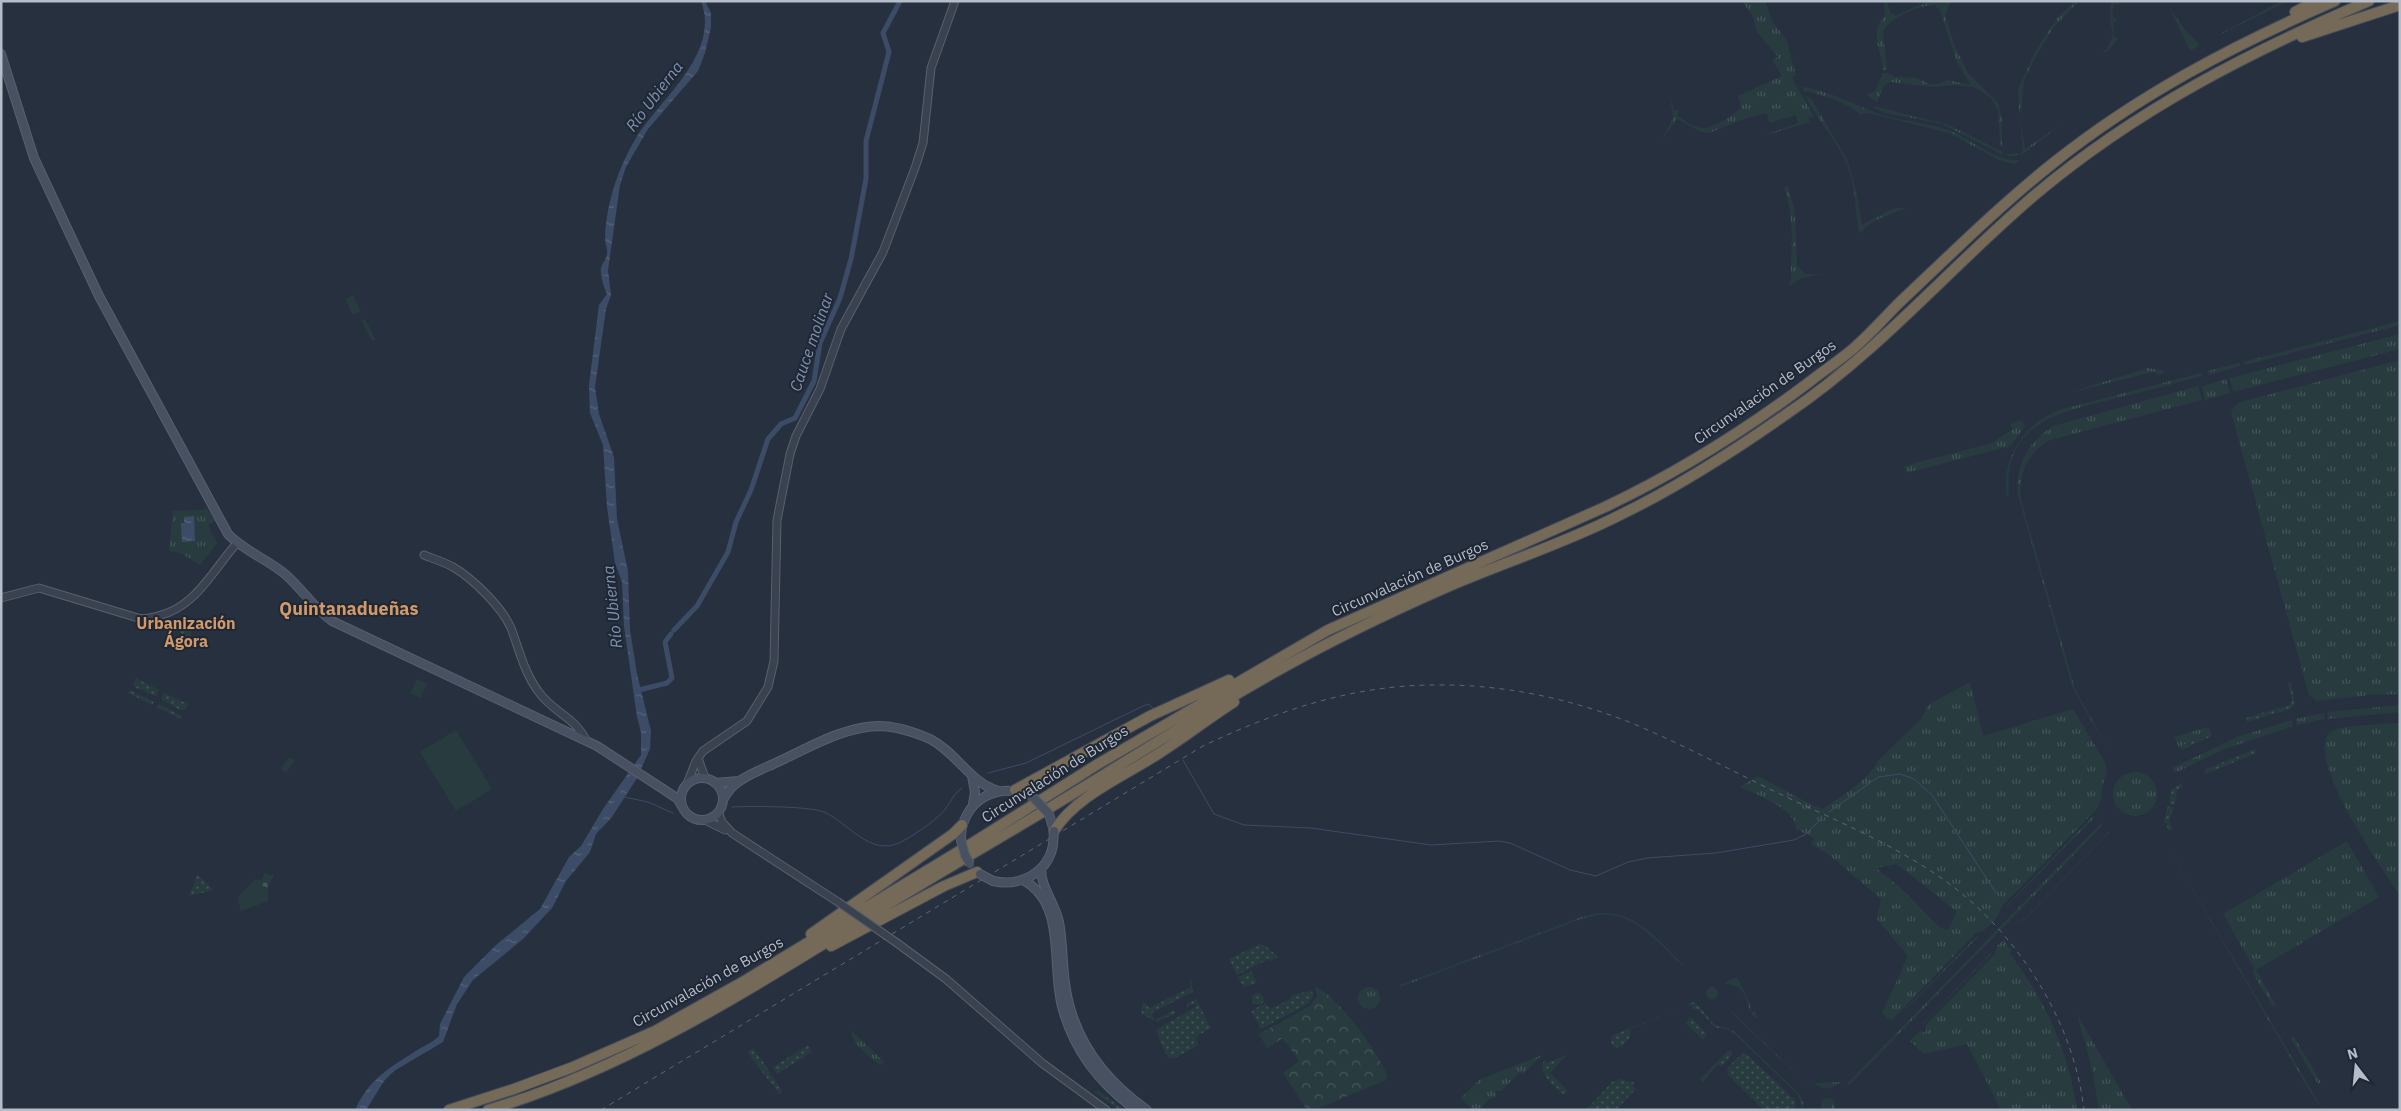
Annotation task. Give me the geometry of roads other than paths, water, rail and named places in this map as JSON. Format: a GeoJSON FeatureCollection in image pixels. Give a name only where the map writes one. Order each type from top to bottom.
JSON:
{"type":"FeatureCollection","features":[{"type":"Feature","properties":{"kind":"highway"},"geometry":{"type":"LineString","coordinates":[[2102,127],[2173,78],[2316,1]]}},
{"type":"Feature","properties":{"kind":"highway","name":"Circunvalación de Burgos"},"geometry":{"type":"LineString","coordinates":[[488,1110],[520,1100],[616,1061],[693,1022],[746,985],[1098,764],[1328,630],[1569,524],[1647,487],[1694,461],[1779,405],[1854,348],[2004,204],[2054,162],[2102,127],[2202,65],[2265,33],[2335,1]]}},
{"type":"Feature","properties":{"kind":"highway","name":"Circunvalación de Burgos"},"geometry":{"type":"LineString","coordinates":[[449,1110],[514,1090],[601,1056],[746,985],[1043,812],[1175,729],[1310,652],[1438,591],[1616,517],[1691,476],[1752,438],[1812,397],[1850,366],[2005,222],[2096,147],[2155,107],[2248,56],[2369,1]]}},
{"type":"Feature","properties":{"kind":"highway"},"geometry":{"type":"LineString","coordinates":[[2155,107],[2271,49],[2400,5]]}},
{"type":"Feature","properties":{"kind":"highway"},"geometry":{"type":"LineString","coordinates":[[1015,790],[1150,716],[1186,701],[1328,630]]}},
{"type":"Feature","properties":{"kind":"highway"},"geometry":{"type":"LineString","coordinates":[[1054,831],[1062,817],[1076,805],[1160,752],[1310,652]]}},
{"type":"Feature","properties":{"kind":"highway"},"geometry":{"type":"LineString","coordinates":[[746,985],[953,834],[962,825]]}},
{"type":"Feature","properties":{"kind":"highway"},"geometry":{"type":"LineString","coordinates":[[746,985],[774,978],[976,870]]}},
{"type":"Feature","properties":{"kind":"main road"},"geometry":{"type":"LineString","coordinates":[[1,54],[34,158],[86,269],[218,520],[237,543],[285,574],[320,612],[332,621],[586,740],[627,764],[678,799],[691,817],[705,820],[718,812],[728,791],[740,780],[839,734],[879,726],[912,732],[944,748],[983,785],[999,790],[1015,790],[1034,798],[1049,814],[1054,831],[1050,856],[1041,869],[1023,880],[1009,883],[993,881],[976,870],[963,850],[961,840],[962,825],[974,804],[985,796],[999,790]]}},
{"type":"Feature","properties":{"kind":"main road"},"geometry":{"type":"LineString","coordinates":[[970,772],[975,792],[974,804]]}},
{"type":"Feature","properties":{"kind":"main road"},"geometry":{"type":"LineString","coordinates":[[663,789],[673,790],[698,778],[705,778],[715,783],[722,793],[723,800]]}},
{"type":"Feature","properties":{"kind":"main road"},"geometry":{"type":"LineString","coordinates":[[715,783],[740,780]]}},
{"type":"Feature","properties":{"kind":"main road"},"geometry":{"type":"LineString","coordinates":[[682,805],[681,794],[686,785]]}},
{"type":"Feature","properties":{"kind":"main road"},"geometry":{"type":"LineString","coordinates":[[1041,869],[1043,884],[1054,905],[1059,921],[1068,1002],[1079,1034],[1104,1072],[1130,1097],[1147,1110]]}},
{"type":"Feature","properties":{"kind":"main road"},"geometry":{"type":"LineString","coordinates":[[1023,880],[1040,892],[1048,908],[1054,938],[1059,996],[1075,1041],[1101,1080],[1136,1110]]}},
{"type":"Feature","properties":{"kind":"street"},"geometry":{"type":"LineString","coordinates":[[686,785],[698,758],[706,748],[729,735],[747,721],[768,688],[774,661],[777,520],[790,454],[796,436],[820,389],[841,329],[883,252],[915,168],[923,143],[932,68],[955,1]]}},
{"type":"Feature","properties":{"kind":"street"},"geometry":{"type":"LineString","coordinates":[[1,598],[39,588],[142,619],[172,612],[189,602],[237,543]]}},
{"type":"Feature","properties":{"kind":"street"},"geometry":{"type":"LineString","coordinates":[[424,555],[460,572],[476,585],[501,612],[510,627],[526,671],[538,692],[546,701],[571,719],[586,740]]}},
{"type":"Feature","properties":{"kind":"street"},"geometry":{"type":"LineString","coordinates":[[698,758],[705,778]]}},
{"type":"Feature","properties":{"kind":"street"},"geometry":{"type":"LineString","coordinates":[[718,812],[722,822],[732,833]]}},
{"type":"Feature","properties":{"kind":"street"},"geometry":{"type":"LineString","coordinates":[[705,820],[732,833],[838,902],[946,979],[1049,1068],[1106,1110]]}},
{"type":"Feature","properties":{"kind":"water"},"geometry":{"type":"Polygon","coordinates":[[[701,1],[705,1],[711,13],[711,27],[705,53],[698,71],[648,129],[626,167],[620,185],[608,270],[611,295],[606,309],[595,387],[599,414],[614,457],[617,519],[628,571],[630,630],[637,674],[651,731],[650,749],[637,778],[612,817],[596,834],[590,852],[566,881],[552,908],[523,939],[473,980],[457,1004],[443,1042],[394,1071],[384,1081],[366,1110],[355,1110],[374,1081],[399,1061],[439,1036],[440,1024],[464,977],[496,945],[540,909],[569,857],[581,846],[603,809],[641,755],[641,732],[637,717],[624,626],[622,582],[615,563],[607,507],[603,445],[590,413],[589,385],[599,305],[607,294],[601,268],[607,255],[606,226],[614,187],[636,138],[685,75],[696,57],[703,39],[705,21],[701,1]]]}},
{"type":"Feature","properties":{"kind":"water"},"geometry":{"type":"Polygon","coordinates":[[[194,516],[195,541],[182,542],[181,523],[184,523],[184,517],[194,516]]]}},
{"type":"Feature","properties":{"kind":"waterway","name":"Cauce molinar"},"geometry":{"type":"LineString","coordinates":[[674,630],[697,606],[728,552],[736,522],[751,490],[768,439],[781,424],[795,418],[814,381],[820,343],[840,298],[851,259],[866,179],[866,141],[889,52],[883,33],[900,1]]}},
{"type":"Feature","properties":{"kind":"waterway","name":"Cauce molinar"},"geometry":{"type":"LineString","coordinates":[[639,690],[667,683],[672,678],[665,642],[671,634]]}},
{"type":"Feature","properties":{"kind":"waterway"},"geometry":{"type":"LineString","coordinates":[[988,773],[1026,763],[1148,704],[1153,708]]}},
{"type":"Feature","properties":{"kind":"waterway"},"geometry":{"type":"LineString","coordinates":[[1183,760],[1214,814],[1244,825],[1311,828],[1431,845],[1499,841],[1510,843],[1570,870],[1596,876],[1628,862],[1647,858],[1716,853],[1794,840],[1806,834],[1821,819]]}},
{"type":"Feature","properties":{"kind":"waterway"},"geometry":{"type":"LineString","coordinates":[[1829,812],[1878,777],[1900,774],[1914,779],[1932,795],[1996,893]]}},
{"type":"Feature","properties":{"kind":"waterway"},"geometry":{"type":"LineString","coordinates":[[732,807],[780,807],[816,810],[833,817],[869,842],[888,846],[899,843],[922,829],[943,812],[956,793],[962,788]]}},
{"type":"Feature","properties":{"kind":"waterway"},"geometry":{"type":"LineString","coordinates":[[624,797],[648,802],[673,813]]}},
{"type":"Feature","properties":{"kind":"railway"},"geometry":{"type":"LineString","coordinates":[[601,1110],[1203,746],[1287,711],[1316,702],[1374,690],[1404,686],[1435,685],[1485,687],[1534,694],[1606,713],[1648,730],[1882,842],[1930,871],[1975,905],[2015,948],[2032,973],[2048,998],[2061,1025],[2079,1081],[2084,1110]]}},
{"type":"Feature","properties":{"kind":"district","name":"Quintanadueñas"},"geometry":{"type":"Point","coordinates":[349,609]}},
{"type":"Feature","properties":{"kind":"district","name":"Urbanización Ágora"},"geometry":{"type":"Point","coordinates":[186,632]}},
{"type":"Feature","properties":{"kind":"water label","name":"Río Ubierna"},"geometry":{"type":"Point","coordinates":[654,96]}},
{"type":"Feature","properties":{"kind":"water label","name":"Río Ubierna"},"geometry":{"type":"Point","coordinates":[612,607]}}]}
